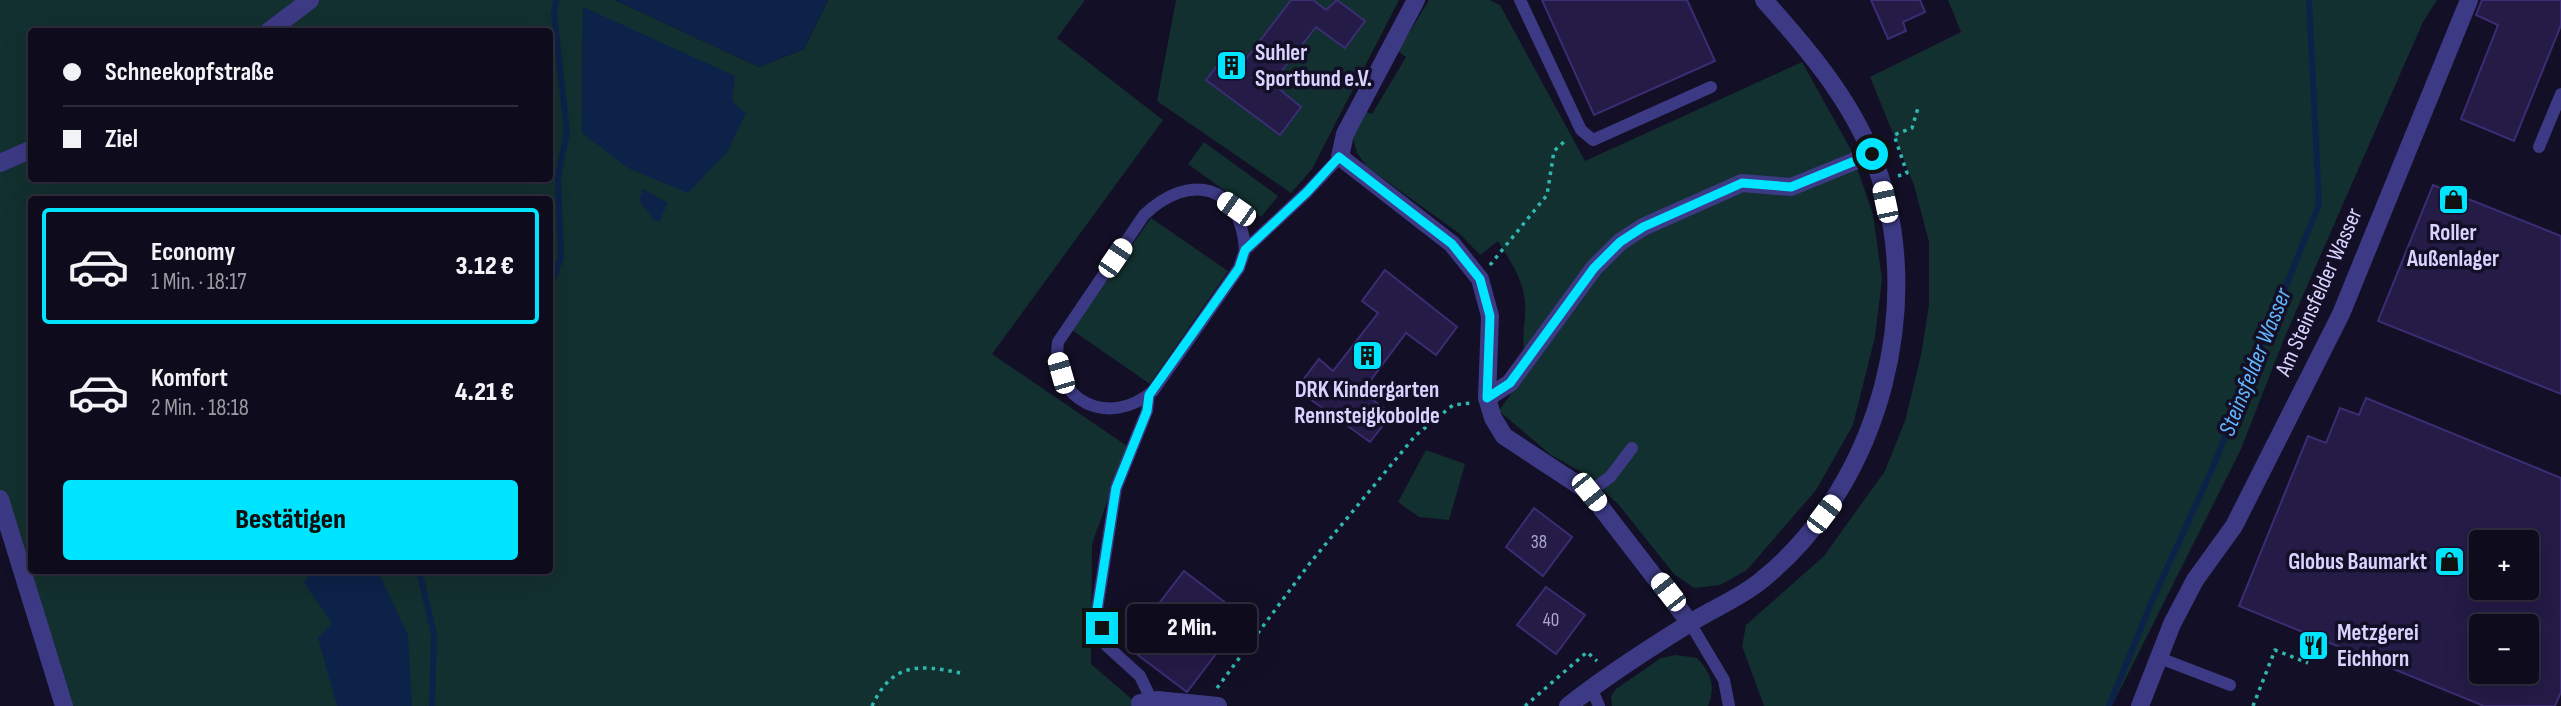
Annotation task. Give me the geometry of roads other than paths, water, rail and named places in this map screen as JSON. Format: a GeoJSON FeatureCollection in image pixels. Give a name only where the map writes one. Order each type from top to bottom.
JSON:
{"type":"FeatureCollection","features":[{"type":"Feature","properties":{"kind":"street"},"geometry":{"type":"LineString","coordinates":[[273,28],[310,0]]}},
{"type":"Feature","properties":{"kind":"street"},"geometry":{"type":"LineString","coordinates":[[1416,0],[1345,134],[1339,157],[1452,244],[1480,279],[1490,316],[1487,398],[1493,418],[1504,436],[1589,492],[1690,623]]}},
{"type":"Feature","properties":{"kind":"street"},"geometry":{"type":"LineString","coordinates":[[1568,706],[1591,687],[1690,623],[1762,581],[1801,544],[1856,464],[1875,414],[1891,346],[1895,272],[1890,223],[1872,154],[1831,80],[1764,0]]}},
{"type":"Feature","properties":{"kind":"street","name":"Am Steinsfelder Wasser"},"geometry":{"type":"LineString","coordinates":[[2140,706],[2157,657],[2196,580],[2234,526],[2341,314],[2469,0]]}},
{"type":"Feature","properties":{"kind":"street"},"geometry":{"type":"LineString","coordinates":[[0,163],[28,151]]}},
{"type":"Feature","properties":{"kind":"street"},"geometry":{"type":"LineString","coordinates":[[1487,398],[1510,383],[1594,268],[1620,242],[1643,227],[1742,183],[1791,187],[1872,154]]}},
{"type":"Feature","properties":{"kind":"street"},"geometry":{"type":"LineString","coordinates":[[0,499],[64,706]]}},
{"type":"Feature","properties":{"kind":"street"},"geometry":{"type":"LineString","coordinates":[[1146,702],[1212,705]]}},
{"type":"Feature","properties":{"kind":"lane"},"geometry":{"type":"LineString","coordinates":[[1520,0],[1581,130],[1594,140],[1711,87]]}},
{"type":"Feature","properties":{"kind":"lane"},"geometry":{"type":"LineString","coordinates":[[2539,147],[2561,94]]}},
{"type":"Feature","properties":{"kind":"lane"},"geometry":{"type":"LineString","coordinates":[[1245,250],[1307,192],[1339,157]]}},
{"type":"Feature","properties":{"kind":"lane"},"geometry":{"type":"LineString","coordinates":[[1199,188],[1236,209],[1244,226],[1245,250],[1239,268],[1149,395],[1139,404],[1098,409],[1086,404],[1068,388],[1056,356],[1058,342],[1144,215],[1177,191],[1199,188]]}},
{"type":"Feature","properties":{"kind":"lane"},"geometry":{"type":"LineString","coordinates":[[1146,702],[1140,676],[1107,646],[1097,610],[1116,488],[1147,411],[1149,395]]}},
{"type":"Feature","properties":{"kind":"lane"},"geometry":{"type":"LineString","coordinates":[[1589,492],[1610,477],[1632,448]]}},
{"type":"Feature","properties":{"kind":"lane"},"geometry":{"type":"LineString","coordinates":[[1690,623],[1724,680],[1729,706]]}},
{"type":"Feature","properties":{"kind":"lane"},"geometry":{"type":"LineString","coordinates":[[2157,657],[2230,685]]}},
{"type":"Feature","properties":{"kind":"lane"},"geometry":{"type":"LineString","coordinates":[[1591,687],[1599,706]]}},
{"type":"Feature","properties":{"kind":"water"},"geometry":{"type":"Polygon","coordinates":[[[615,0],[828,0],[804,49],[759,67],[615,0]]]}},
{"type":"Feature","properties":{"kind":"water"},"geometry":{"type":"Polygon","coordinates":[[[583,7],[735,76],[732,101],[746,113],[727,152],[688,193],[628,168],[582,133],[583,7]]]}},
{"type":"Feature","properties":{"kind":"water"},"geometry":{"type":"Polygon","coordinates":[[[643,189],[668,203],[659,222],[653,219],[639,200],[643,189]]]}},
{"type":"Feature","properties":{"kind":"water"},"geometry":{"type":"Polygon","coordinates":[[[310,574],[379,574],[408,635],[412,706],[337,706],[318,638],[332,623],[304,583],[310,574]]]}},
{"type":"Feature","properties":{"kind":"waterway"},"geometry":{"type":"LineString","coordinates":[[553,279],[561,258],[558,176],[567,132],[554,13],[556,0]]}},
{"type":"Feature","properties":{"kind":"waterway","name":"Steinsfelder Wasser"},"geometry":{"type":"LineString","coordinates":[[2109,706],[2152,601],[2213,467],[2319,204],[2309,0]]}},
{"type":"Feature","properties":{"kind":"waterway"},"geometry":{"type":"LineString","coordinates":[[420,574],[434,634],[432,706]]}},
{"type":"Feature","properties":{"kind":"place","name":"Suhler Sportbund e.V."},"geometry":{"type":"Point","coordinates":[1232,66]}},
{"type":"Feature","properties":{"kind":"place","name":"Roller Außenlager"},"geometry":{"type":"Point","coordinates":[2453,199]}},
{"type":"Feature","properties":{"kind":"place","name":"DRK Kindergarten Rennsteigkobolde"},"geometry":{"type":"Point","coordinates":[1367,356]}},
{"type":"Feature","properties":{"kind":"place","name":"Globus Baumarkt"},"geometry":{"type":"Point","coordinates":[2450,562]}},
{"type":"Feature","properties":{"kind":"place","name":"Metzgerei Eichhorn"},"geometry":{"type":"Point","coordinates":[2314,646]}}]}
